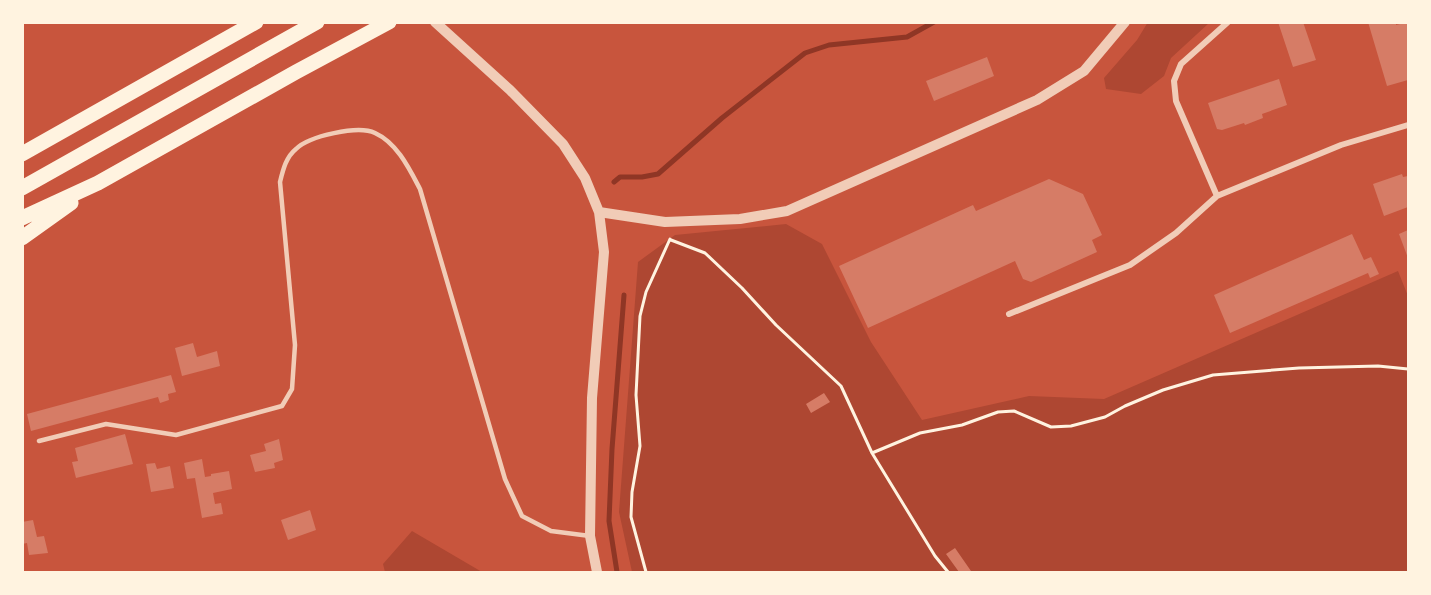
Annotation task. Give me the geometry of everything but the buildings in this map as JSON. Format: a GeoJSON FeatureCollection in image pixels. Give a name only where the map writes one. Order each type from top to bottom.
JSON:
{"type":"FeatureCollection","features":[{"type":"Feature","properties":{"kind":"highway"},"geometry":{"type":"LineString","coordinates":[[22,154],[256,22]]}},
{"type":"Feature","properties":{"kind":"highway"},"geometry":{"type":"LineString","coordinates":[[22,188],[317,22]]}},
{"type":"Feature","properties":{"kind":"highway"},"geometry":{"type":"LineString","coordinates":[[22,218],[98,183],[389,22]]}},
{"type":"Feature","properties":{"kind":"highway"},"geometry":{"type":"LineString","coordinates":[[22,238],[98,183]]}},
{"type":"Feature","properties":{"kind":"street"},"geometry":{"type":"LineString","coordinates":[[435,22],[510,90],[562,144],[585,178],[599,212],[604,252],[592,398],[590,536],[597,573]]}},
{"type":"Feature","properties":{"kind":"street"},"geometry":{"type":"LineString","coordinates":[[599,212],[665,222],[740,219],[787,211],[1037,100],[1084,71],[1125,22]]}},
{"type":"Feature","properties":{"kind":"street"},"geometry":{"type":"LineString","coordinates":[[1217,196],[1176,101],[1174,81],[1181,64],[1228,22]]}},
{"type":"Feature","properties":{"kind":"street"},"geometry":{"type":"LineString","coordinates":[[1009,314],[1130,265],[1176,233],[1217,196],[1341,145],[1408,125]]}},
{"type":"Feature","properties":{"kind":"lane"},"geometry":{"type":"LineString","coordinates":[[39,441],[106,424],[176,435],[282,406],[292,389],[295,345],[280,182],[285,165],[296,148],[316,139],[344,131],[372,131],[386,139],[406,162],[420,189],[505,478],[522,516],[551,531],[590,536]]}},
{"type":"Feature","properties":{"kind":"path"},"geometry":{"type":"LineString","coordinates":[[646,573],[631,517],[632,492],[640,446],[636,395],[640,316],[646,292],[671,240],[665,222]]}},
{"type":"Feature","properties":{"kind":"path"},"geometry":{"type":"LineString","coordinates":[[671,240],[705,253],[776,325],[841,386],[872,453],[935,556],[948,573]]}},
{"type":"Feature","properties":{"kind":"path"},"geometry":{"type":"LineString","coordinates":[[872,453],[921,433],[962,425],[998,412],[1014,411],[1051,427],[1071,426],[1105,417],[1163,390],[1213,375],[1288,368],[1378,366],[1408,369]]}},
{"type":"Feature","properties":{"kind":"shaded area"},"geometry":{"type":"Polygon","coordinates":[[[1148,22],[1209,23],[1171,58],[1164,76],[1141,94],[1106,89],[1104,78],[1137,40],[1148,22]]]}},
{"type":"Feature","properties":{"kind":"shaded area"},"geometry":{"type":"Polygon","coordinates":[[[786,224],[822,244],[871,342],[922,420],[1029,396],[1104,399],[1398,271],[1408,296],[1408,572],[632,572],[619,512],[638,262],[675,235],[786,224]]]}},
{"type":"Feature","properties":{"kind":"shaded area"},"geometry":{"type":"Polygon","coordinates":[[[412,531],[482,572],[385,572],[383,564],[412,531]]]}},
{"type":"Feature","properties":{"kind":"waterway"},"geometry":{"type":"LineString","coordinates":[[614,182],[620,177],[658,174],[722,118],[805,53],[829,45],[907,37],[934,22]]}},
{"type":"Feature","properties":{"kind":"waterway"},"geometry":{"type":"LineString","coordinates":[[617,572],[609,521],[624,295]]}}]}
